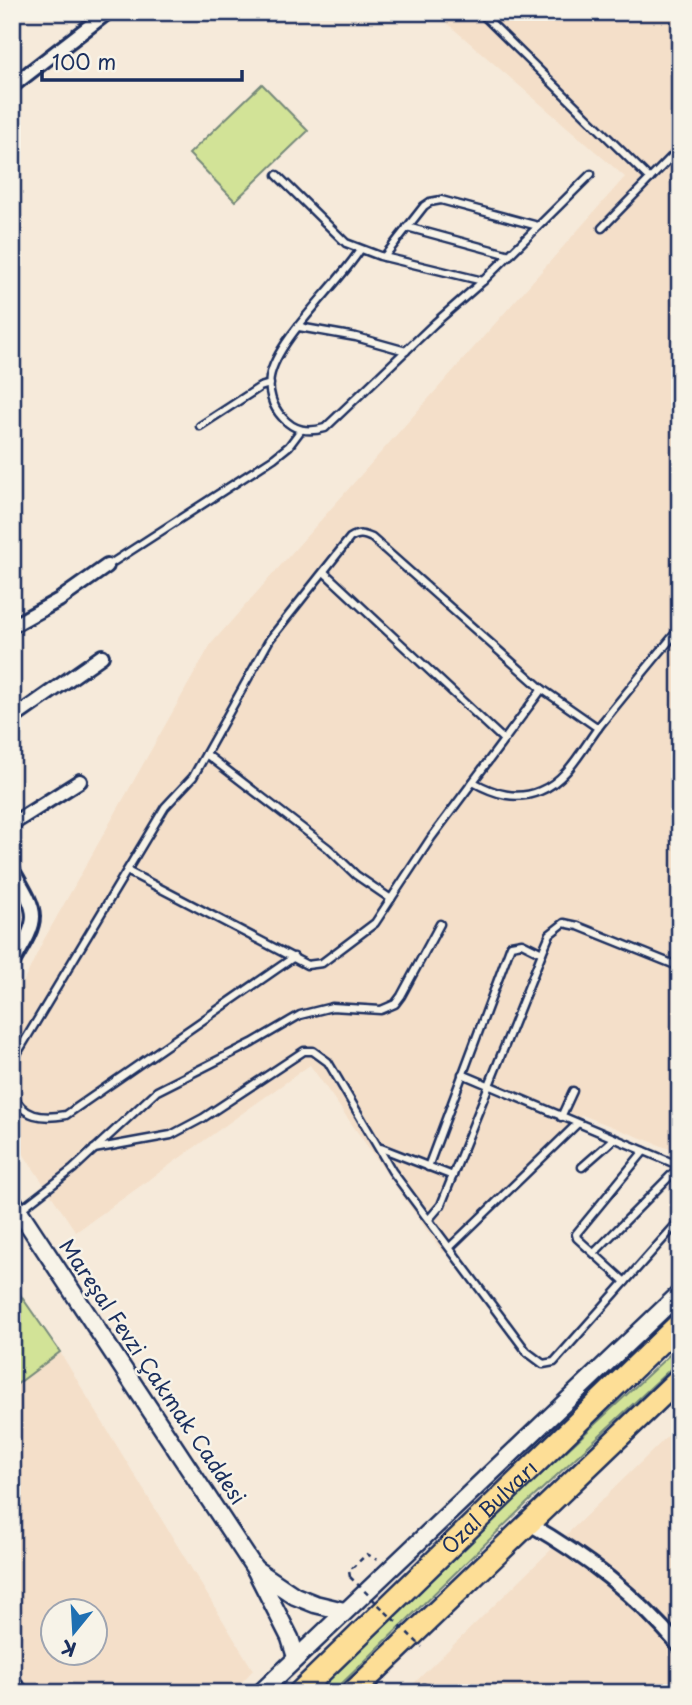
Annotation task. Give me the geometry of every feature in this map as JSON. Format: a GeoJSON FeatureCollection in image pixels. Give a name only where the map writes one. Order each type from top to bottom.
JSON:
{"type":"FeatureCollection","features":[{"type":"Feature","properties":{"kind":"highway","name":"Özal Bulvarı"},"geometry":{"type":"LineString","coordinates":[[299,1693],[680,1324]]}},
{"type":"Feature","properties":{"kind":"highway","name":"Özal Bulvarı"},"geometry":{"type":"LineString","coordinates":[[352,1693],[680,1377]]}},
{"type":"Feature","properties":{"kind":"street"},"geometry":{"type":"LineString","coordinates":[[12,86],[108,12]]}},
{"type":"Feature","properties":{"kind":"street"},"geometry":{"type":"LineString","coordinates":[[12,626],[59,600],[107,566]]}},
{"type":"Feature","properties":{"kind":"street"},"geometry":{"type":"LineString","coordinates":[[12,719],[102,656]]}},
{"type":"Feature","properties":{"kind":"street"},"geometry":{"type":"LineString","coordinates":[[12,824],[80,781]]}},
{"type":"Feature","properties":{"kind":"street"},"geometry":{"type":"LineString","coordinates":[[12,869],[31,903],[34,919],[29,935],[12,964]]}},
{"type":"Feature","properties":{"kind":"street","name":"Mareşal Fevzi Çakmak Caddesi"},"geometry":{"type":"LineString","coordinates":[[15,1205],[255,1569],[296,1657]]}},
{"type":"Feature","properties":{"kind":"street"},"geometry":{"type":"LineString","coordinates":[[260,1693],[680,1293]]}},
{"type":"Feature","properties":{"kind":"street"},"geometry":{"type":"LineString","coordinates":[[528,1523],[571,1548],[618,1584],[680,1647]]}},
{"type":"Feature","properties":{"kind":"street"},"geometry":{"type":"LineString","coordinates":[[255,1569],[295,1596],[344,1611]]}},
{"type":"Feature","properties":{"kind":"lane"},"geometry":{"type":"LineString","coordinates":[[480,12],[650,179]]}},
{"type":"Feature","properties":{"kind":"lane"},"geometry":{"type":"LineString","coordinates":[[675,12],[680,17]]}},
{"type":"Feature","properties":{"kind":"lane"},"geometry":{"type":"LineString","coordinates":[[602,228],[680,148]]}},
{"type":"Feature","properties":{"kind":"lane"},"geometry":{"type":"LineString","coordinates":[[360,250],[299,327],[272,371],[270,384],[276,410],[301,430],[325,428],[483,281],[591,174]]}},
{"type":"Feature","properties":{"kind":"lane"},"geometry":{"type":"LineString","coordinates":[[277,175],[338,238],[360,250],[483,281]]}},
{"type":"Feature","properties":{"kind":"lane"},"geometry":{"type":"LineString","coordinates":[[384,257],[430,202],[441,200],[538,226]]}},
{"type":"Feature","properties":{"kind":"lane"},"geometry":{"type":"LineString","coordinates":[[407,227],[510,255]]}},
{"type":"Feature","properties":{"kind":"lane"},"geometry":{"type":"LineString","coordinates":[[299,327],[356,337],[406,351]]}},
{"type":"Feature","properties":{"kind":"lane"},"geometry":{"type":"LineString","coordinates":[[200,426],[260,387],[270,384]]}},
{"type":"Feature","properties":{"kind":"lane"},"geometry":{"type":"LineString","coordinates":[[107,566],[274,458],[289,446],[301,430]]}},
{"type":"Feature","properties":{"kind":"lane"},"geometry":{"type":"LineString","coordinates":[[12,1062],[166,807],[193,777],[270,639],[350,538],[363,534],[372,538],[542,689],[598,728]]}},
{"type":"Feature","properties":{"kind":"lane"},"geometry":{"type":"LineString","coordinates":[[324,572],[504,740]]}},
{"type":"Feature","properties":{"kind":"lane"},"geometry":{"type":"LineString","coordinates":[[473,782],[509,797],[527,796],[541,791],[559,779],[680,628]]}},
{"type":"Feature","properties":{"kind":"lane"},"geometry":{"type":"LineString","coordinates":[[127,871],[311,966],[322,963],[375,923],[431,838],[542,689]]}},
{"type":"Feature","properties":{"kind":"lane"},"geometry":{"type":"LineString","coordinates":[[206,754],[328,848],[369,885],[391,899]]}},
{"type":"Feature","properties":{"kind":"lane"},"geometry":{"type":"LineString","coordinates":[[429,1219],[441,1205],[551,934],[564,923],[578,926],[680,967]]}},
{"type":"Feature","properties":{"kind":"lane"},"geometry":{"type":"LineString","coordinates":[[15,1205],[73,1169],[157,1091],[252,1043],[300,1015],[332,1007],[381,1010],[395,1004],[440,924]]}},
{"type":"Feature","properties":{"kind":"lane"},"geometry":{"type":"LineString","coordinates":[[428,1167],[512,945],[522,943],[542,953]]}},
{"type":"Feature","properties":{"kind":"lane"},"geometry":{"type":"LineString","coordinates":[[12,1093],[19,1105],[36,1117],[66,1115],[294,957]]}},
{"type":"Feature","properties":{"kind":"lane"},"geometry":{"type":"LineString","coordinates":[[94,1149],[171,1135],[202,1118],[304,1051],[313,1051],[328,1062],[392,1171],[527,1352],[543,1364],[554,1362],[680,1220]]}},
{"type":"Feature","properties":{"kind":"lane"},"geometry":{"type":"LineString","coordinates":[[462,1074],[680,1166],[594,1253]]}},
{"type":"Feature","properties":{"kind":"lane"},"geometry":{"type":"LineString","coordinates":[[561,1117],[573,1091]]}},
{"type":"Feature","properties":{"kind":"lane"},"geometry":{"type":"LineString","coordinates":[[450,1247],[577,1124]]}},
{"type":"Feature","properties":{"kind":"lane"},"geometry":{"type":"LineString","coordinates":[[582,1167],[614,1139]]}},
{"type":"Feature","properties":{"kind":"lane"},"geometry":{"type":"LineString","coordinates":[[379,1147],[453,1176]]}},
{"type":"Feature","properties":{"kind":"lane"},"geometry":{"type":"LineString","coordinates":[[625,1282],[577,1238],[578,1231],[644,1151]]}},
{"type":"Feature","properties":{"kind":"lane"},"geometry":{"type":"LineString","coordinates":[[12,1677],[28,1693]]}},
{"type":"Feature","properties":{"kind":"lane"},"geometry":{"type":"LineString","coordinates":[[409,1693],[424,1688],[436,1693]]}},
{"type":"Feature","properties":{"kind":"path"},"geometry":{"type":"LineString","coordinates":[[389,1568],[367,1555],[349,1572],[350,1577],[422,1647]]}},
{"type":"Feature","properties":{"kind":"shaded area"},"geometry":{"type":"Polygon","coordinates":[[[434,12],[680,12],[680,1153],[582,1115],[443,1253],[310,1065],[76,1232],[12,1137],[12,1006],[42,943],[211,644],[625,177],[434,12]]]}},
{"type":"Feature","properties":{"kind":"shaded area"},"geometry":{"type":"Polygon","coordinates":[[[60,1352],[253,1670],[232,1693],[12,1693],[12,1388],[60,1352]]]}},
{"type":"Feature","properties":{"kind":"shaded area"},"geometry":{"type":"Polygon","coordinates":[[[680,1424],[680,1693],[404,1693],[680,1424]]]}},
{"type":"Feature","properties":{"kind":"green space"},"geometry":{"type":"Polygon","coordinates":[[[262,84],[308,131],[235,201],[189,154],[262,84]]]}},
{"type":"Feature","properties":{"kind":"green space"},"geometry":{"type":"Polygon","coordinates":[[[12,1283],[60,1352],[12,1388],[12,1283]]]}},
{"type":"Feature","properties":{"kind":"green space"},"geometry":{"type":"Polygon","coordinates":[[[680,1345],[680,1360],[525,1505],[332,1693],[315,1693],[520,1494],[680,1345]]]}}]}
